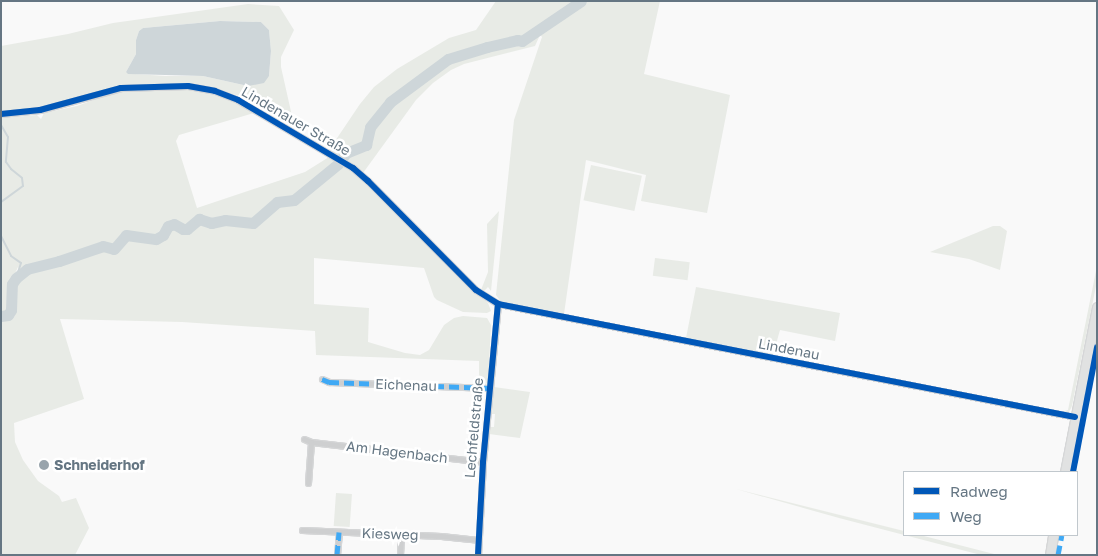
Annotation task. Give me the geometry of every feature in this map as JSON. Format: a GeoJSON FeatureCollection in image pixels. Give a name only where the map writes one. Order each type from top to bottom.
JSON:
{"type":"FeatureCollection","features":[{"type":"Feature","properties":{"kind":"main road"},"geometry":{"type":"LineString","coordinates":[[1065,471],[1097,307]]}},
{"type":"Feature","properties":{"kind":"main road"},"geometry":{"type":"LineString","coordinates":[[1050,555],[1053,536]]}},
{"type":"Feature","properties":{"kind":"street","name":"Lindenauer Straße"},"geometry":{"type":"LineString","coordinates":[[1,114],[40,110],[121,88],[188,86],[215,91],[238,100],[353,168],[476,290],[498,304]]}},
{"type":"Feature","properties":{"kind":"street","name":"Lechfeldstraße"},"geometry":{"type":"LineString","coordinates":[[478,555],[483,462],[498,304]]}},
{"type":"Feature","properties":{"kind":"street","name":"Lindenau"},"geometry":{"type":"LineString","coordinates":[[498,304],[1075,417]]}},
{"type":"Feature","properties":{"kind":"street","name":"Eichenau"},"geometry":{"type":"LineString","coordinates":[[322,379],[329,382],[490,388]]}},
{"type":"Feature","properties":{"kind":"street","name":"Am Hagenbach"},"geometry":{"type":"LineString","coordinates":[[304,439],[311,442],[483,462]]}},
{"type":"Feature","properties":{"kind":"street"},"geometry":{"type":"LineString","coordinates":[[308,483],[311,442]]}},
{"type":"Feature","properties":{"kind":"street","name":"Kiesweg"},"geometry":{"type":"LineString","coordinates":[[302,530],[401,534],[478,540]]}},
{"type":"Feature","properties":{"kind":"street"},"geometry":{"type":"LineString","coordinates":[[337,555],[339,532]]}},
{"type":"Feature","properties":{"kind":"street"},"geometry":{"type":"LineString","coordinates":[[400,555],[401,534]]}},
{"type":"Feature","properties":{"kind":"shaded area"},"geometry":{"type":"Polygon","coordinates":[[[496,1],[660,1],[644,74],[730,95],[707,213],[641,201],[646,175],[586,160],[564,314],[501,302],[496,295],[514,120],[542,37],[535,29],[526,36],[468,49],[446,58],[408,87],[404,91],[407,95],[416,85],[447,62],[455,62],[488,49],[499,49],[515,42],[522,43],[537,33],[540,35],[535,46],[464,64],[451,70],[433,83],[416,100],[363,173],[329,150],[360,104],[374,87],[397,69],[449,38],[476,30],[496,1]]]}},
{"type":"Feature","properties":{"kind":"shaded area"},"geometry":{"type":"Polygon","coordinates":[[[248,4],[279,6],[294,30],[281,57],[281,67],[294,125],[289,126],[240,96],[188,83],[119,86],[40,108],[1,112],[1,46],[68,34],[113,23],[248,4]],[[220,21],[143,28],[139,31],[136,40],[136,54],[126,72],[165,76],[203,76],[248,86],[269,76],[271,51],[269,30],[261,22],[220,21]]]}},
{"type":"Feature","properties":{"kind":"shaded area"},"geometry":{"type":"Polygon","coordinates":[[[220,21],[261,22],[269,30],[271,51],[269,76],[264,83],[248,86],[203,76],[128,74],[126,72],[136,54],[136,40],[139,31],[143,28],[220,21]]]}},
{"type":"Feature","properties":{"kind":"shaded area"},"geometry":{"type":"Polygon","coordinates":[[[138,89],[192,89],[215,94],[236,102],[254,113],[179,135],[176,141],[197,208],[305,172],[329,157],[352,170],[488,303],[491,311],[487,313],[463,312],[437,300],[434,297],[424,268],[314,258],[314,304],[369,308],[368,342],[405,353],[420,355],[429,350],[444,325],[454,318],[463,316],[487,318],[491,325],[488,383],[479,386],[479,361],[316,355],[315,331],[182,322],[60,319],[84,399],[14,423],[15,442],[23,460],[38,481],[59,496],[62,502],[76,498],[89,528],[75,555],[1,555],[1,320],[13,317],[17,285],[29,271],[103,249],[120,250],[127,239],[155,244],[165,239],[170,230],[177,227],[188,231],[200,222],[213,225],[231,222],[249,225],[257,223],[257,218],[246,221],[225,219],[212,222],[198,216],[185,225],[179,222],[168,223],[152,238],[125,234],[121,236],[114,246],[104,245],[40,263],[27,267],[21,273],[18,267],[11,282],[10,303],[7,313],[1,314],[1,118],[37,115],[41,119],[44,113],[77,106],[112,93],[138,89]]]}},
{"type":"Feature","properties":{"kind":"shaded area"},"geometry":{"type":"Polygon","coordinates":[[[591,165],[642,176],[634,211],[584,200],[591,165]]]}},
{"type":"Feature","properties":{"kind":"shaded area"},"geometry":{"type":"Polygon","coordinates":[[[499,211],[491,291],[488,287],[483,292],[481,290],[488,272],[487,224],[499,211]]]}},
{"type":"Feature","properties":{"kind":"shaded area"},"geometry":{"type":"Polygon","coordinates":[[[993,226],[1000,226],[1007,231],[1000,270],[969,259],[930,252],[993,226]]]}},
{"type":"Feature","properties":{"kind":"shaded area"},"geometry":{"type":"Polygon","coordinates":[[[655,258],[690,262],[688,280],[653,276],[655,258]]]}},
{"type":"Feature","properties":{"kind":"shaded area"},"geometry":{"type":"Polygon","coordinates":[[[1097,266],[1097,281],[1072,406],[1069,412],[1066,413],[978,396],[1061,412],[1068,410],[1097,266]]]}},
{"type":"Feature","properties":{"kind":"shaded area"},"geometry":{"type":"Polygon","coordinates":[[[696,287],[840,313],[835,341],[780,330],[773,355],[686,338],[696,287]]]}},
{"type":"Feature","properties":{"kind":"shaded area"},"geometry":{"type":"Polygon","coordinates":[[[494,387],[530,392],[520,438],[489,434],[490,427],[494,427],[495,414],[492,414],[494,387]]]}},
{"type":"Feature","properties":{"kind":"shaded area"},"geometry":{"type":"Polygon","coordinates":[[[736,489],[903,531],[903,535],[736,489]]]}},
{"type":"Feature","properties":{"kind":"shaded area"},"geometry":{"type":"Polygon","coordinates":[[[336,493],[352,494],[350,527],[334,526],[336,493]]]}},
{"type":"Feature","properties":{"kind":"shaded area"},"geometry":{"type":"Polygon","coordinates":[[[908,536],[924,536],[998,555],[981,555],[908,536]]]}},
{"type":"Feature","properties":{"kind":"waterway"},"geometry":{"type":"LineString","coordinates":[[342,158],[346,153],[366,145],[370,127],[390,102],[448,59],[487,47],[517,40],[522,41],[581,1]]}},
{"type":"Feature","properties":{"kind":"waterway"},"geometry":{"type":"LineString","coordinates":[[1,125],[8,137],[6,162],[22,178],[23,186],[1,202]]}},
{"type":"Feature","properties":{"kind":"waterway"},"geometry":{"type":"LineString","coordinates":[[1,316],[8,315],[11,310],[12,284],[27,269],[59,261],[103,246],[114,249],[126,235],[156,239],[163,235],[168,226],[174,224],[187,229],[199,219],[211,223],[225,220],[253,223],[277,202],[294,200],[339,163]]}},
{"type":"Feature","properties":{"kind":"waterway"},"geometry":{"type":"LineString","coordinates":[[1,236],[11,256],[21,263],[16,278]]}},
{"type":"Feature","properties":{"kind":"marked path"},"geometry":{"type":"LineString","coordinates":[[322,379],[329,382],[490,388]]}},
{"type":"Feature","properties":{"kind":"marked path"},"geometry":{"type":"LineString","coordinates":[[337,555],[339,532]]}},
{"type":"Feature","properties":{"kind":"marked path"},"geometry":{"type":"LineString","coordinates":[[1058,555],[1062,536]]}},
{"type":"Feature","properties":{"kind":"cycle path"},"geometry":{"type":"LineString","coordinates":[[1,114],[40,110],[121,88],[188,86],[215,91],[238,100],[353,168],[476,290],[498,304],[1075,417]]}},
{"type":"Feature","properties":{"kind":"cycle path"},"geometry":{"type":"LineString","coordinates":[[478,555],[483,462],[498,304]]}},
{"type":"Feature","properties":{"kind":"cycle path"},"geometry":{"type":"LineString","coordinates":[[1073,471],[1097,347]]}},
{"type":"Feature","properties":{"kind":"place","name":"Schneiderhof"},"geometry":{"type":"Point","coordinates":[44,465]}}]}
